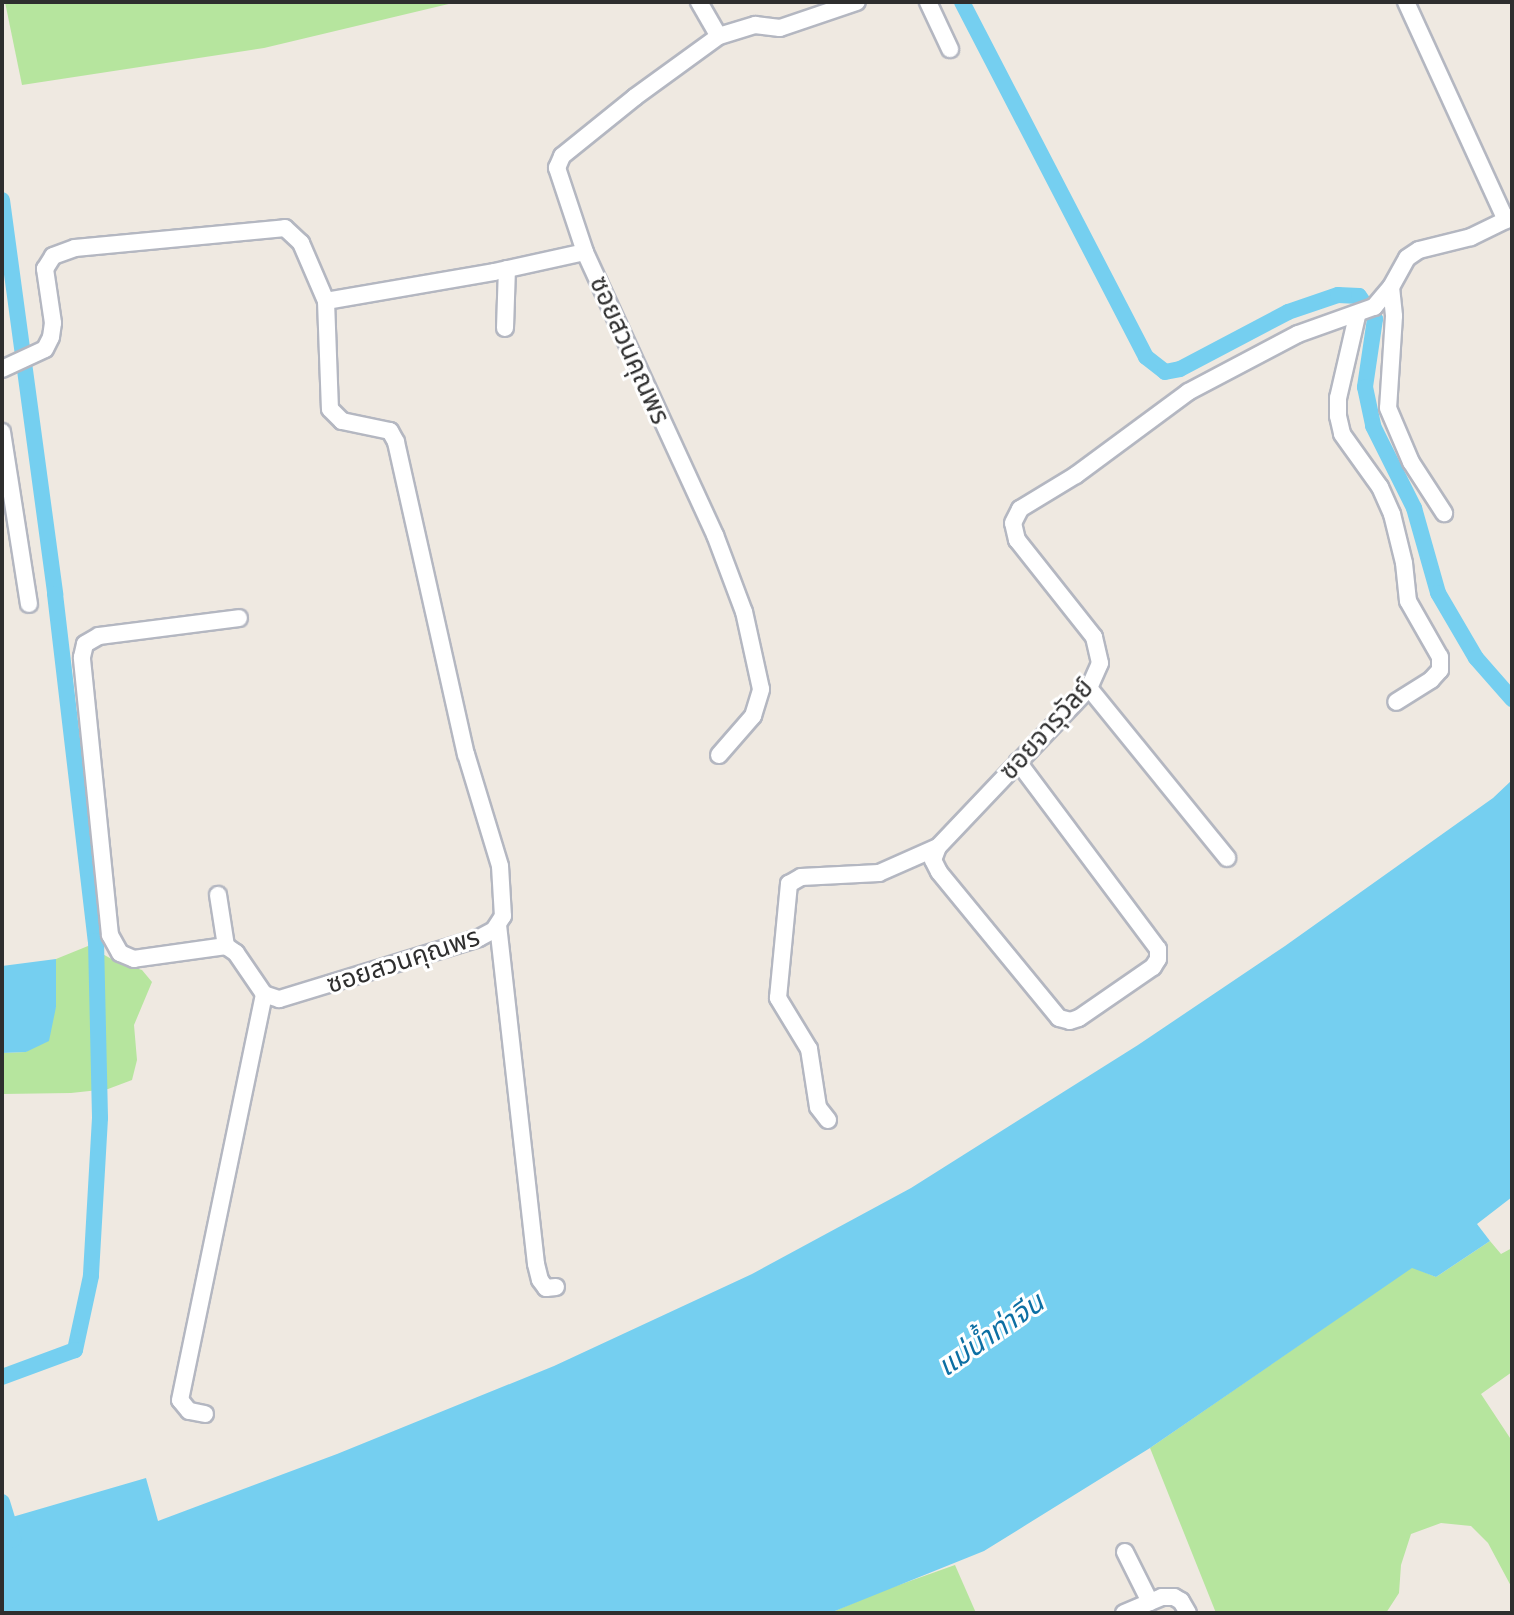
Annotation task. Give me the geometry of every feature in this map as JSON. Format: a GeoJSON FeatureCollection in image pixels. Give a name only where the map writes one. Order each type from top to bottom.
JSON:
{"type":"FeatureCollection","features":[{"type":"Feature","properties":{"kind":"street"},"geometry":{"type":"LineString","coordinates":[[699,2],[719,36]]}},
{"type":"Feature","properties":{"kind":"street","name":"ซอยสวนคุณพร"},"geometry":{"type":"LineString","coordinates":[[719,755],[753,716],[761,689],[760,671],[744,612],[715,535],[585,252],[557,168],[562,156],[635,97],[719,36],[755,25],[780,28],[857,2]]}},
{"type":"Feature","properties":{"kind":"street"},"geometry":{"type":"LineString","coordinates":[[928,2],[950,49]]}},
{"type":"Feature","properties":{"kind":"street"},"geometry":{"type":"LineString","coordinates":[[1406,2],[1509,218]]}},
{"type":"Feature","properties":{"kind":"street","name":"ซอยจารุวัลย์"},"geometry":{"type":"LineString","coordinates":[[828,1120],[818,1107],[809,1049],[778,998],[789,884],[801,877],[879,873],[938,847],[1089,688],[1100,663],[1094,637],[1054,591],[1017,540],[1013,523],[1020,509],[1076,475],[1188,392],[1298,334],[1357,316],[1374,307],[1391,287],[1407,258],[1419,250],[1471,237],[1509,218]]}},
{"type":"Feature","properties":{"kind":"street","name":"ซอยสวนคุณพร"},"geometry":{"type":"LineString","coordinates":[[2,369],[45,349],[51,337],[53,323],[45,269],[53,256],[75,248],[285,228],[308,253],[326,301],[330,409],[342,421],[390,431],[396,442],[469,768],[500,866],[503,916],[498,925],[479,938],[279,999],[264,994]]}},
{"type":"Feature","properties":{"kind":"street","name":"ซอยสวนคุณพร"},"geometry":{"type":"LineString","coordinates":[[326,301],[585,252]]}},
{"type":"Feature","properties":{"kind":"street"},"geometry":{"type":"LineString","coordinates":[[505,328],[507,269]]}},
{"type":"Feature","properties":{"kind":"street"},"geometry":{"type":"LineString","coordinates":[[1391,287],[1394,316],[1388,408],[1411,462],[1444,513]]}},
{"type":"Feature","properties":{"kind":"street"},"geometry":{"type":"LineString","coordinates":[[1357,316],[1338,398],[1342,434],[1380,487],[1392,514],[1404,563],[1408,601],[1440,657],[1440,670],[1431,680],[1396,702]]}},
{"type":"Feature","properties":{"kind":"street"},"geometry":{"type":"LineString","coordinates":[[2,432],[29,604]]}},
{"type":"Feature","properties":{"kind":"street"},"geometry":{"type":"LineString","coordinates":[[205,1414],[189,1411],[180,1400],[264,994],[236,953],[226,946],[134,959],[120,953],[110,935],[82,657],[85,644],[99,636],[239,618]]}},
{"type":"Feature","properties":{"kind":"street"},"geometry":{"type":"LineString","coordinates":[[1089,688],[1227,858]]}},
{"type":"Feature","properties":{"kind":"street"},"geometry":{"type":"LineString","coordinates":[[938,847],[933,860],[939,872],[1059,1018],[1070,1021],[1079,1018],[1153,967],[1158,959],[1158,949],[1018,762]]}},
{"type":"Feature","properties":{"kind":"street"},"geometry":{"type":"LineString","coordinates":[[218,895],[226,946]]}},
{"type":"Feature","properties":{"kind":"street"},"geometry":{"type":"LineString","coordinates":[[498,925],[536,1264],[540,1280],[546,1288],[556,1287]]}},
{"type":"Feature","properties":{"kind":"street"},"geometry":{"type":"LineString","coordinates":[[1125,1552],[1150,1602]]}},
{"type":"Feature","properties":{"kind":"street"},"geometry":{"type":"LineString","coordinates":[[1124,1613],[1150,1602],[1174,1597],[1181,1601],[1188,1613]]}},
{"type":"Feature","properties":{"kind":"green space"},"geometry":{"type":"Polygon","coordinates":[[[5,2],[457,2],[264,48],[22,85],[5,2]]]}},
{"type":"Feature","properties":{"kind":"green space"},"geometry":{"type":"Polygon","coordinates":[[[88,946],[117,962],[142,970],[152,982],[134,1025],[137,1060],[132,1080],[108,1089],[71,1093],[2,1094],[2,1053],[26,1052],[56,1007],[56,959],[88,946]]]}},
{"type":"Feature","properties":{"kind":"green space"},"geometry":{"type":"Polygon","coordinates":[[[1490,1241],[1501,1254],[1512,1248],[1512,1372],[1481,1394],[1512,1441],[1512,1588],[1488,1543],[1471,1526],[1441,1523],[1411,1534],[1401,1565],[1399,1593],[1386,1613],[1216,1613],[1150,1448],[1412,1267],[1436,1277],[1490,1241]]]}},
{"type":"Feature","properties":{"kind":"green space"},"geometry":{"type":"Polygon","coordinates":[[[955,1565],[976,1613],[830,1613],[879,1592],[955,1565]]]}},
{"type":"Feature","properties":{"kind":"water","name":"แม่น้ำท่าจีน"},"geometry":{"type":"Polygon","coordinates":[[[1512,780],[1512,1197],[1477,1224],[1490,1241],[1436,1277],[1412,1268],[1150,1448],[984,1551],[830,1613],[2,1613],[2,1520],[146,1478],[158,1521],[337,1454],[554,1366],[752,1274],[911,1188],[1138,1045],[1285,946],[1493,798],[1512,780]]]}},
{"type":"Feature","properties":{"kind":"water"},"geometry":{"type":"Polygon","coordinates":[[[56,959],[56,1007],[49,1041],[26,1052],[2,1053],[2,966],[56,959]]]}},
{"type":"Feature","properties":{"kind":"waterway"},"geometry":{"type":"LineString","coordinates":[[962,2],[1146,357],[1165,372],[1180,369],[1288,312],[1338,295],[1359,296],[1375,319],[1365,387],[1373,426],[1414,508],[1438,593],[1476,658],[1512,699]]}},
{"type":"Feature","properties":{"kind":"waterway"},"geometry":{"type":"LineString","coordinates":[[2,200],[55,594],[96,941],[100,1118],[91,1276],[75,1350],[2,1377]]}},
{"type":"Feature","properties":{"kind":"waterway"},"geometry":{"type":"LineString","coordinates":[[2,1502],[13,1539]]}}]}
